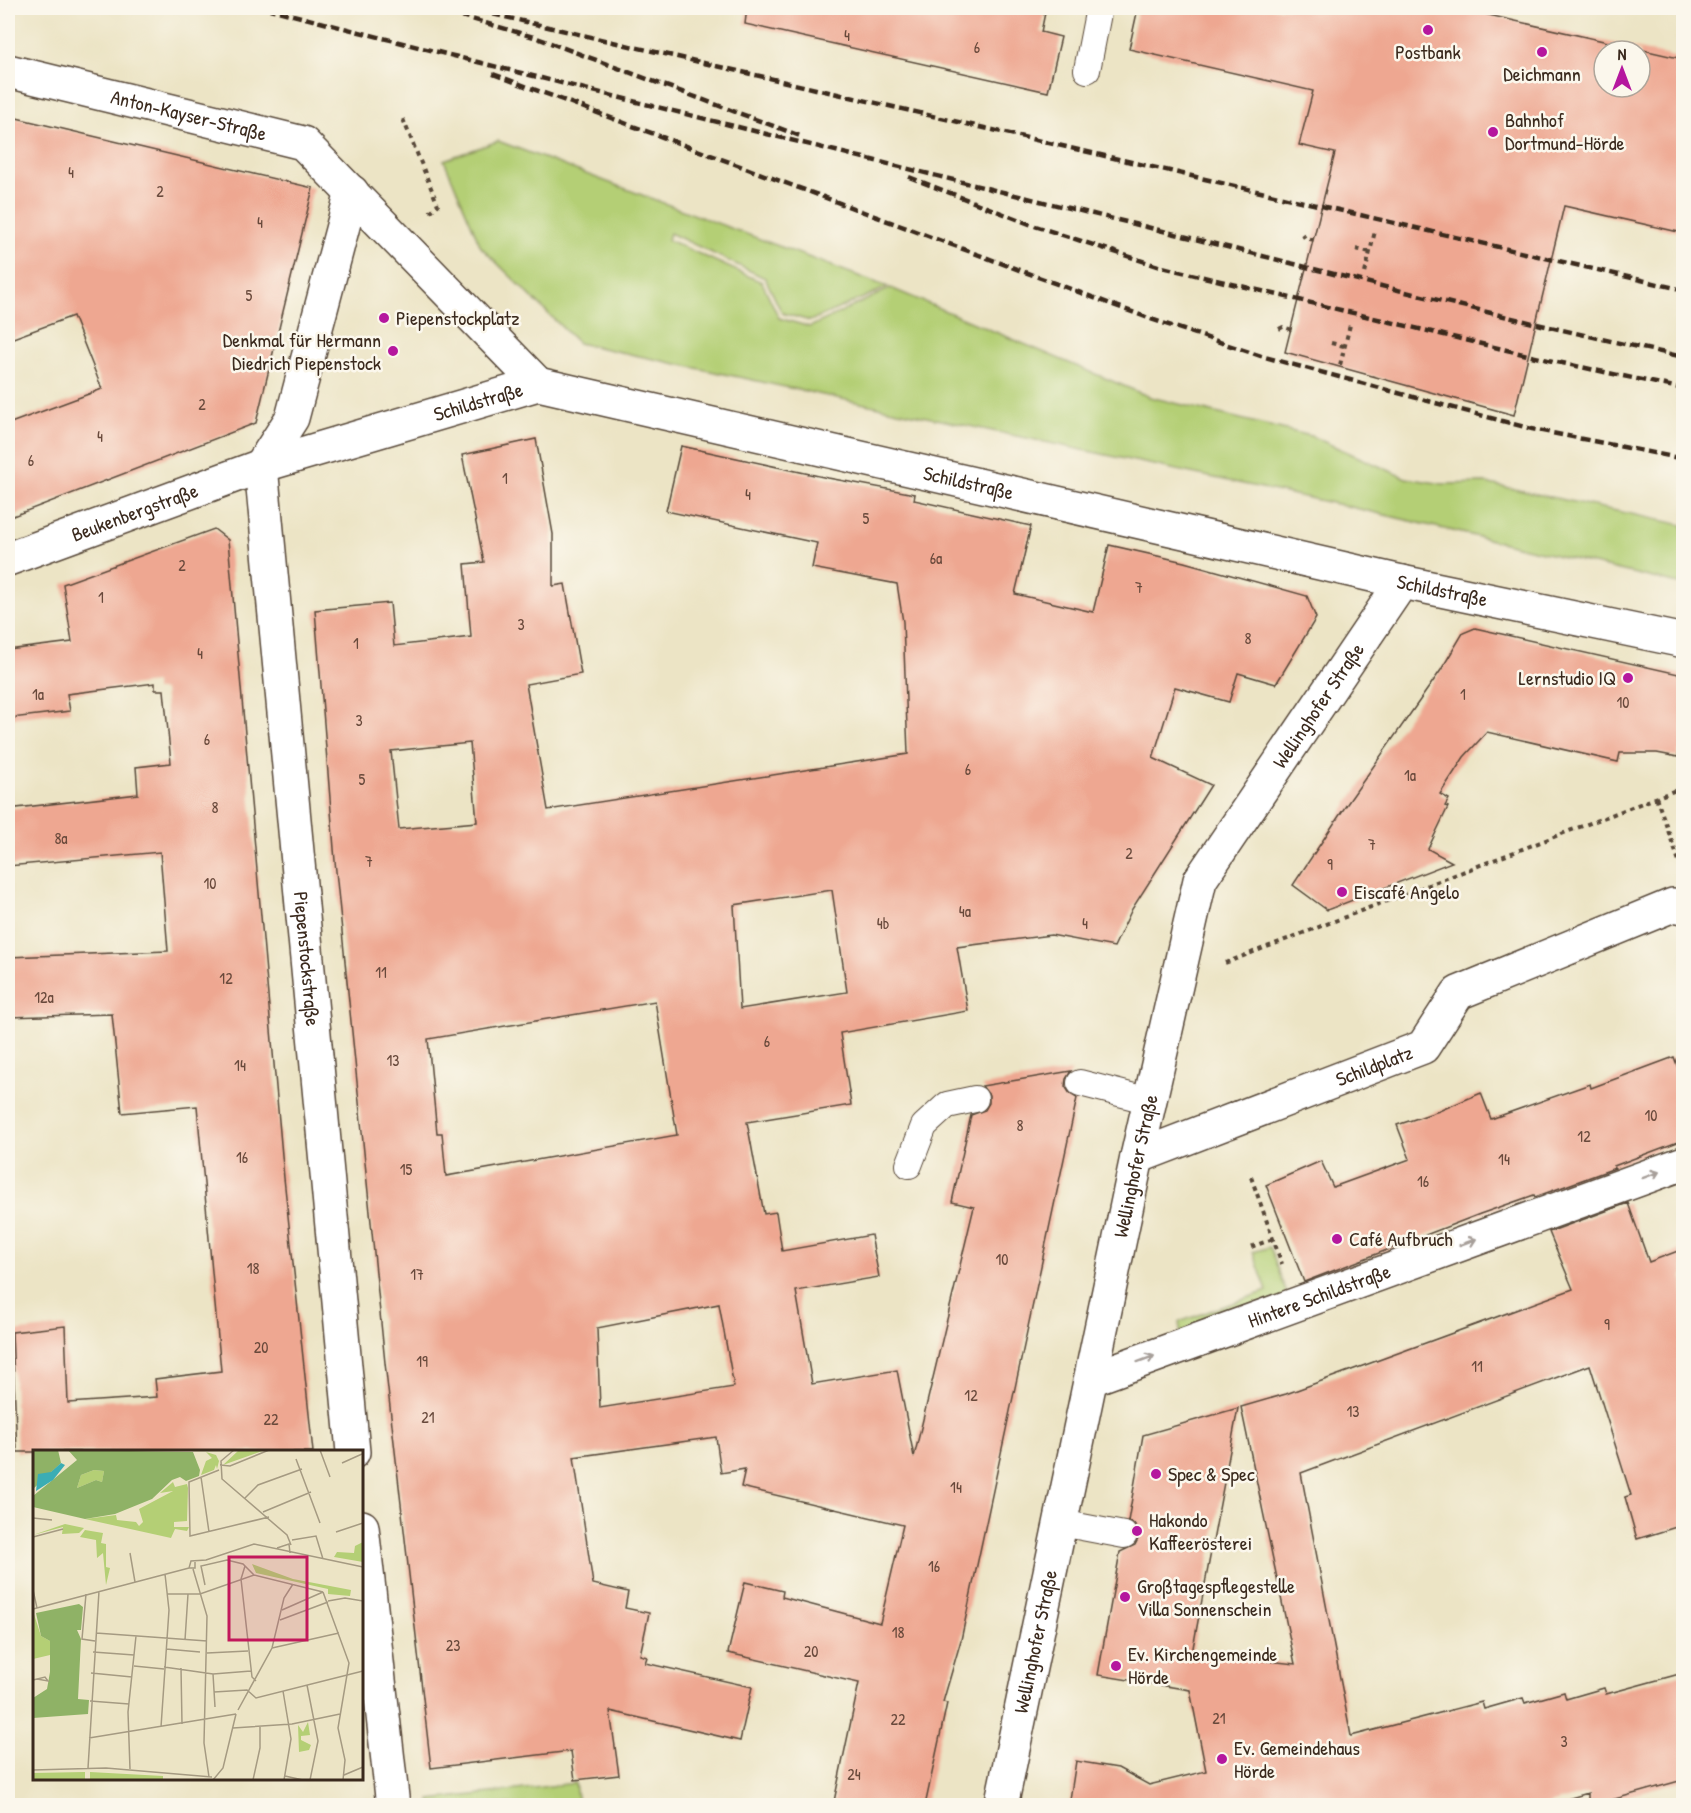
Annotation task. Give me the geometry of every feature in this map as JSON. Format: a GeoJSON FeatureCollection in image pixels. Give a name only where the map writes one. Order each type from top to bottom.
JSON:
{"type":"FeatureCollection","features":[{"type":"Feature","properties":{"kind":"street","name":"Anton-Kayser-Straße"},"geometry":{"type":"LineString","coordinates":[[8,71],[303,143],[352,192]]}},
{"type":"Feature","properties":{"kind":"street"},"geometry":{"type":"LineString","coordinates":[[352,192],[538,384]]}},
{"type":"Feature","properties":{"kind":"street"},"geometry":{"type":"LineString","coordinates":[[261,466],[292,418],[352,192]]}},
{"type":"Feature","properties":{"kind":"street","name":"Schildstraße"},"geometry":{"type":"LineString","coordinates":[[261,466],[538,384],[1402,582],[1683,641]]}},
{"type":"Feature","properties":{"kind":"street","name":"Beukenbergstraße"},"geometry":{"type":"LineString","coordinates":[[8,559],[261,466]]}},
{"type":"Feature","properties":{"kind":"street","name":"Piepenstockstraße"},"geometry":{"type":"LineString","coordinates":[[261,466],[353,1450]]}},
{"type":"Feature","properties":{"kind":"street","name":"Wellinghofer Straße"},"geometry":{"type":"LineString","coordinates":[[1001,1806],[1137,1157],[1200,880],[1402,582]]}},
{"type":"Feature","properties":{"kind":"street","name":"Schildplatz"},"geometry":{"type":"LineString","coordinates":[[1137,1157],[1423,1047],[1458,993],[1673,905],[1683,907]]}},
{"type":"Feature","properties":{"kind":"street","name":"Hintere Schildstraße"},"geometry":{"type":"LineString","coordinates":[[1091,1379],[1683,1163]]}},
{"type":"Feature","properties":{"kind":"street"},"geometry":{"type":"LineString","coordinates":[[363,1536],[393,1806]]}},
{"type":"Feature","properties":{"kind":"lane"},"geometry":{"type":"LineString","coordinates":[[1087,70],[1100,8]]}},
{"type":"Feature","properties":{"kind":"lane"},"geometry":{"type":"LineString","coordinates":[[1080,1083],[1150,1101]]}},
{"type":"Feature","properties":{"kind":"lane"},"geometry":{"type":"LineString","coordinates":[[909,1165],[924,1126],[947,1105],[975,1099]]}},
{"type":"Feature","properties":{"kind":"lane"},"geometry":{"type":"LineString","coordinates":[[1061,1523],[1125,1535]]}},
{"type":"Feature","properties":{"kind":"path"},"geometry":{"type":"LineString","coordinates":[[403,119],[427,179]]}},
{"type":"Feature","properties":{"kind":"path"},"geometry":{"type":"LineString","coordinates":[[1365,273],[1375,231]]}},
{"type":"Feature","properties":{"kind":"path"},"geometry":{"type":"LineString","coordinates":[[1302,234],[1305,238],[1315,240]]}},
{"type":"Feature","properties":{"kind":"path"},"geometry":{"type":"LineString","coordinates":[[1356,249],[1370,252]]}},
{"type":"Feature","properties":{"kind":"path"},"geometry":{"type":"LineString","coordinates":[[1340,365],[1350,325]]}},
{"type":"Feature","properties":{"kind":"path"},"geometry":{"type":"LineString","coordinates":[[1279,329],[1283,327],[1292,330]]}},
{"type":"Feature","properties":{"kind":"path"},"geometry":{"type":"LineString","coordinates":[[1331,343],[1344,346]]}},
{"type":"Feature","properties":{"kind":"path"},"geometry":{"type":"LineString","coordinates":[[1177,981],[1683,787]]}},
{"type":"Feature","properties":{"kind":"path"},"geometry":{"type":"LineString","coordinates":[[1656,797],[1683,873]]}},
{"type":"Feature","properties":{"kind":"path"},"geometry":{"type":"LineString","coordinates":[[1251,1177],[1297,1304]]}},
{"type":"Feature","properties":{"kind":"path"},"geometry":{"type":"LineString","coordinates":[[1251,1246],[1273,1239]]}},
{"type":"Feature","properties":{"kind":"green space"},"geometry":{"type":"Polygon","coordinates":[[[498,141],[888,287],[810,321],[782,313],[765,278],[670,233],[668,240],[762,282],[779,318],[810,327],[891,288],[1150,397],[1311,436],[1406,478],[1443,484],[1485,483],[1683,525],[1683,585],[1351,507],[578,343],[481,247],[444,160],[498,141]]]}},
{"type":"Feature","properties":{"kind":"green space"},"geometry":{"type":"Polygon","coordinates":[[[1270,1247],[1289,1300],[1181,1338],[1179,1322],[1267,1291],[1253,1252],[1270,1247]]]}},
{"type":"Feature","properties":{"kind":"green space"},"geometry":{"type":"Polygon","coordinates":[[[575,1783],[578,1805],[432,1805],[431,1800],[575,1783]]]}},
{"type":"Feature","properties":{"kind":"building"},"geometry":{"type":"Polygon","coordinates":[[[747,8],[1046,8],[1041,32],[1061,37],[1048,92],[745,24],[747,8]]]}},
{"type":"Feature","properties":{"kind":"building"},"geometry":{"type":"Polygon","coordinates":[[[1138,8],[1458,8],[1595,39],[1592,39],[1592,99],[1652,99],[1652,52],[1683,59],[1683,233],[1564,206],[1514,415],[1285,352],[1335,153],[1299,145],[1313,91],[1129,49],[1138,8]]]}},
{"type":"Feature","properties":{"kind":"building"},"geometry":{"type":"Polygon","coordinates":[[[8,116],[313,188],[256,423],[8,518],[8,424],[102,389],[73,316],[8,340],[8,116]]]}},
{"type":"Feature","properties":{"kind":"building"},"geometry":{"type":"Polygon","coordinates":[[[536,439],[553,534],[553,586],[565,584],[581,674],[526,684],[548,810],[908,754],[903,622],[897,584],[812,568],[817,543],[666,511],[681,446],[828,478],[915,494],[914,500],[1031,526],[1015,594],[1093,612],[1109,545],[1184,562],[1307,596],[1316,618],[1276,684],[1238,673],[1229,702],[1175,687],[1153,758],[1211,785],[1132,909],[1114,947],[1051,935],[957,947],[968,1011],[840,1033],[851,1105],[747,1122],[764,1214],[776,1212],[782,1251],[871,1235],[879,1277],[796,1291],[812,1384],[897,1370],[914,1457],[974,1207],[952,1202],[971,1115],[985,1110],[989,1103],[989,1095],[982,1086],[1071,1071],[1065,1086],[1070,1094],[1077,1098],[961,1640],[943,1702],[947,1703],[925,1806],[833,1806],[859,1683],[728,1653],[745,1582],[783,1591],[782,1597],[880,1623],[903,1525],[741,1487],[745,1469],[721,1473],[716,1437],[574,1457],[593,1584],[628,1592],[625,1608],[649,1613],[640,1655],[647,1657],[645,1663],[752,1687],[740,1741],[610,1711],[619,1775],[575,1780],[571,1751],[431,1768],[385,1363],[335,861],[315,610],[390,603],[394,646],[471,637],[465,564],[484,562],[462,455],[536,439]],[[470,743],[391,751],[399,829],[477,822],[470,743]],[[832,890],[734,905],[740,1009],[847,992],[832,890]],[[655,1001],[428,1039],[437,1133],[442,1133],[446,1176],[677,1135],[655,1001]],[[719,1304],[597,1328],[600,1408],[734,1387],[719,1304]]]}},
{"type":"Feature","properties":{"kind":"building"},"geometry":{"type":"Polygon","coordinates":[[[214,529],[228,540],[284,1178],[313,1450],[33,1450],[33,1452],[17,1452],[12,1332],[65,1326],[68,1403],[157,1397],[155,1379],[221,1371],[197,1106],[122,1113],[112,1014],[8,1017],[8,957],[168,951],[160,852],[8,866],[8,809],[138,794],[136,767],[171,763],[164,690],[155,690],[155,683],[67,694],[70,711],[12,718],[8,650],[72,642],[63,584],[214,529]]]}},
{"type":"Feature","properties":{"kind":"building"},"geometry":{"type":"Polygon","coordinates":[[[1475,628],[1683,675],[1683,751],[1679,750],[1678,757],[1657,753],[1620,753],[1618,762],[1487,732],[1464,757],[1440,794],[1449,799],[1445,806],[1448,807],[1428,849],[1452,862],[1327,910],[1293,885],[1441,670],[1463,633],[1475,628]]]}},
{"type":"Feature","properties":{"kind":"building"},"geometry":{"type":"Polygon","coordinates":[[[1674,1057],[1683,1082],[1683,1140],[1614,1166],[1615,1168],[1480,1214],[1304,1282],[1266,1185],[1321,1161],[1333,1187],[1410,1159],[1397,1125],[1439,1111],[1481,1093],[1491,1119],[1590,1084],[1591,1088],[1674,1057]]]}},
{"type":"Feature","properties":{"kind":"building"},"geometry":{"type":"Polygon","coordinates":[[[1628,1203],[1649,1262],[1683,1249],[1683,1525],[1637,1539],[1625,1497],[1631,1495],[1590,1365],[1301,1473],[1351,1736],[1482,1702],[1484,1709],[1523,1698],[1525,1703],[1564,1692],[1566,1699],[1604,1688],[1606,1694],[1683,1673],[1683,1780],[1590,1806],[1588,1806],[1588,1793],[1543,1806],[1069,1806],[1076,1761],[1118,1768],[1149,1785],[1206,1771],[1190,1690],[1098,1675],[1120,1552],[1135,1545],[1139,1537],[1134,1524],[1128,1521],[1143,1435],[1238,1408],[1192,1653],[1295,1664],[1241,1407],[1286,1394],[1573,1289],[1549,1232],[1628,1203]]]}},
{"type":"Feature","properties":{"kind":"railway"},"geometry":{"type":"LineString","coordinates":[[266,8],[1553,328],[1684,357]]}},
{"type":"Feature","properties":{"kind":"railway"},"geometry":{"type":"LineString","coordinates":[[434,8],[537,38],[803,137]]}},
{"type":"Feature","properties":{"kind":"railway"},"geometry":{"type":"LineString","coordinates":[[466,8],[1684,290]]}},
{"type":"Feature","properties":{"kind":"railway"},"geometry":{"type":"LineString","coordinates":[[493,74],[1151,319],[1261,356],[1532,429],[1684,459]]}},
{"type":"Feature","properties":{"kind":"railway"},"geometry":{"type":"LineString","coordinates":[[909,177],[1035,226],[1158,266],[1548,360],[1684,389]]}},
{"type":"Feature","properties":{"kind":"place","name":"Postbank"},"geometry":{"type":"Point","coordinates":[1428,30]}},
{"type":"Feature","properties":{"kind":"place","name":"Deichmann"},"geometry":{"type":"Point","coordinates":[1542,52]}},
{"type":"Feature","properties":{"kind":"place","name":"Bahnhof Dortmund-Hörde"},"geometry":{"type":"Point","coordinates":[1493,132]}},
{"type":"Feature","properties":{"kind":"place","name":"Piepenstockplatz"},"geometry":{"type":"Point","coordinates":[384,318]}},
{"type":"Feature","properties":{"kind":"place","name":"Denkmal für Hermann Diedrich Piepenstock"},"geometry":{"type":"Point","coordinates":[393,351]}},
{"type":"Feature","properties":{"kind":"place","name":"Lernstudio IQ"},"geometry":{"type":"Point","coordinates":[1628,678]}},
{"type":"Feature","properties":{"kind":"place","name":"Eiscafé Angelo"},"geometry":{"type":"Point","coordinates":[1342,892]}},
{"type":"Feature","properties":{"kind":"place","name":"Café Aufbruch"},"geometry":{"type":"Point","coordinates":[1337,1239]}},
{"type":"Feature","properties":{"kind":"place","name":"Spec & Spec"},"geometry":{"type":"Point","coordinates":[1156,1474]}},
{"type":"Feature","properties":{"kind":"place","name":"Hakondo Kaffeerösterei"},"geometry":{"type":"Point","coordinates":[1137,1531]}},
{"type":"Feature","properties":{"kind":"place","name":"Großtagespflegestelle Villa Sonnenschein"},"geometry":{"type":"Point","coordinates":[1125,1597]}},
{"type":"Feature","properties":{"kind":"place","name":"Ev. Kirchengemeinde Hörde"},"geometry":{"type":"Point","coordinates":[1116,1666]}},
{"type":"Feature","properties":{"kind":"place","name":"Ev. Gemeindehaus Hörde"},"geometry":{"type":"Point","coordinates":[1222,1759]}}]}
